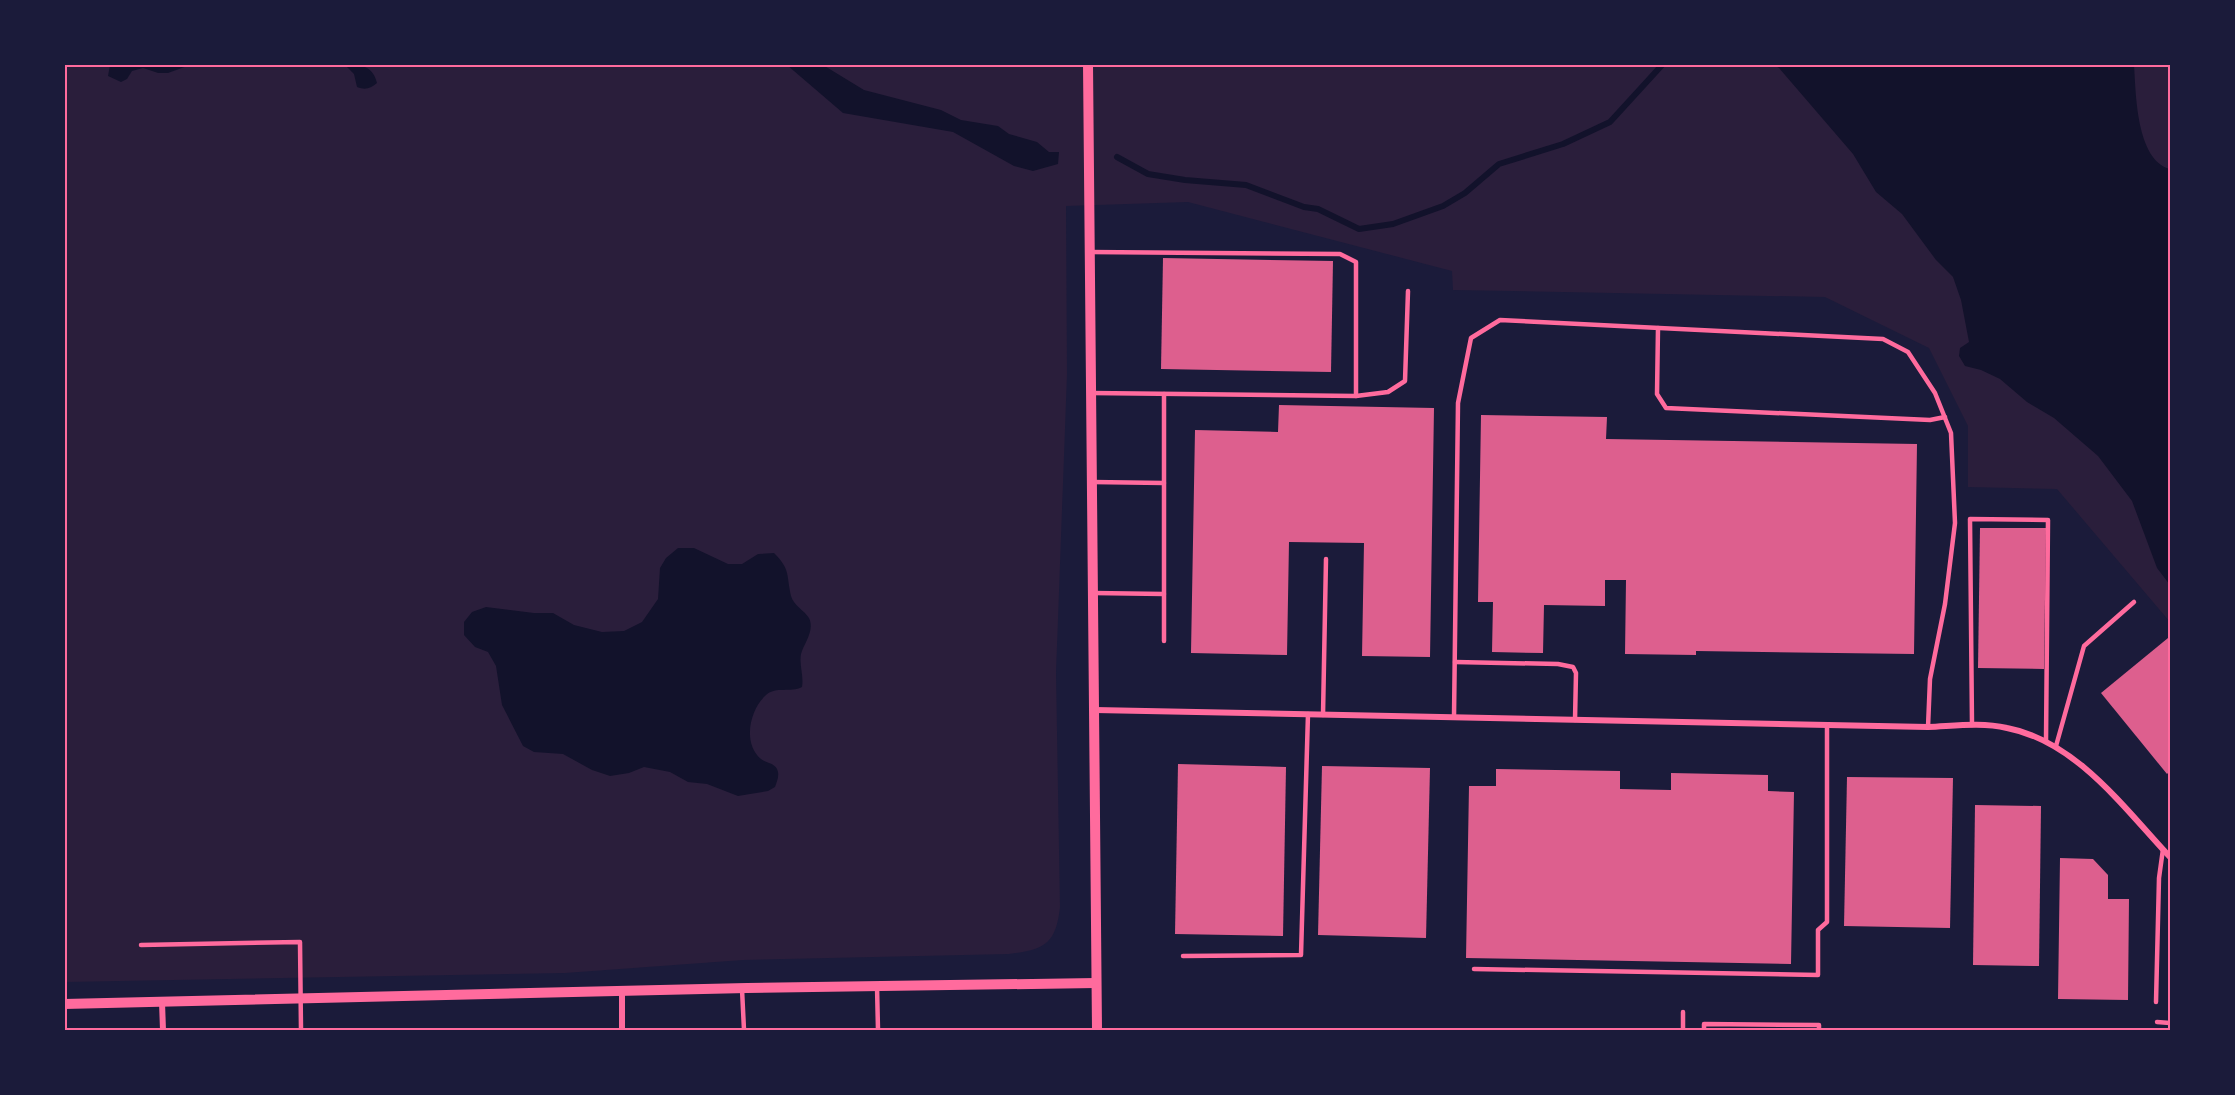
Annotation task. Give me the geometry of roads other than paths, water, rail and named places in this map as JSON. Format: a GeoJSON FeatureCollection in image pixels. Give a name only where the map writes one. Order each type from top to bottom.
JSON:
{"type":"FeatureCollection","features":[{"type":"Feature","properties":{"kind":"street"},"geometry":{"type":"LineString","coordinates":[[1088,64],[1097,1030]]}},
{"type":"Feature","properties":{"kind":"street"},"geometry":{"type":"LineString","coordinates":[[1095,710],[1928,727],[1972,724],[2007,728],[2046,741],[2074,758],[2170,856]]}},
{"type":"Feature","properties":{"kind":"street"},"geometry":{"type":"LineString","coordinates":[[64,1004],[742,988],[1096,983]]}},
{"type":"Feature","properties":{"kind":"street"},"geometry":{"type":"LineString","coordinates":[[622,992],[622,1030]]}},
{"type":"Feature","properties":{"kind":"street"},"geometry":{"type":"LineString","coordinates":[[162,1002],[163,1030]]}},
{"type":"Feature","properties":{"kind":"lane"},"geometry":{"type":"LineString","coordinates":[[1089,252],[1340,254],[1356,262],[1356,396]]}},
{"type":"Feature","properties":{"kind":"lane"},"geometry":{"type":"LineString","coordinates":[[1091,393],[1356,396],[1388,392],[1405,381],[1408,291]]}},
{"type":"Feature","properties":{"kind":"lane"},"geometry":{"type":"LineString","coordinates":[[1454,717],[1458,403],[1471,338],[1500,320],[1883,339],[1908,352],[1935,393],[1951,432],[1955,523],[1945,604],[1930,679],[1928,727]]}},
{"type":"Feature","properties":{"kind":"lane"},"geometry":{"type":"LineString","coordinates":[[1658,328],[1657,394],[1666,408],[1930,420],[1945,417]]}},
{"type":"Feature","properties":{"kind":"lane"},"geometry":{"type":"LineString","coordinates":[[1164,394],[1164,641]]}},
{"type":"Feature","properties":{"kind":"lane"},"geometry":{"type":"LineString","coordinates":[[1092,482],[1164,483]]}},
{"type":"Feature","properties":{"kind":"lane"},"geometry":{"type":"LineString","coordinates":[[1972,724],[1970,519],[2048,520],[2046,741]]}},
{"type":"Feature","properties":{"kind":"lane"},"geometry":{"type":"LineString","coordinates":[[1323,715],[1326,558]]}},
{"type":"Feature","properties":{"kind":"lane"},"geometry":{"type":"LineString","coordinates":[[1093,592],[1164,594]]}},
{"type":"Feature","properties":{"kind":"lane"},"geometry":{"type":"LineString","coordinates":[[2056,746],[2084,646],[2134,602]]}},
{"type":"Feature","properties":{"kind":"lane"},"geometry":{"type":"LineString","coordinates":[[1455,662],[1558,664],[1573,667],[1576,673],[1575,720]]}},
{"type":"Feature","properties":{"kind":"lane"},"geometry":{"type":"LineString","coordinates":[[1183,956],[1301,955],[1308,714]]}},
{"type":"Feature","properties":{"kind":"lane"},"geometry":{"type":"LineString","coordinates":[[1474,969],[1818,975],[1818,930],[1827,922],[1827,725]]}},
{"type":"Feature","properties":{"kind":"lane"},"geometry":{"type":"LineString","coordinates":[[2156,1002],[2158,878],[2164,849]]}},
{"type":"Feature","properties":{"kind":"lane"},"geometry":{"type":"LineString","coordinates":[[141,945],[300,942],[301,1030]]}},
{"type":"Feature","properties":{"kind":"lane"},"geometry":{"type":"LineString","coordinates":[[877,986],[878,1030]]}},
{"type":"Feature","properties":{"kind":"lane"},"geometry":{"type":"LineString","coordinates":[[742,988],[744,1030]]}},
{"type":"Feature","properties":{"kind":"lane"},"geometry":{"type":"LineString","coordinates":[[1683,1012],[1683,1030]]}},
{"type":"Feature","properties":{"kind":"lane"},"geometry":{"type":"LineString","coordinates":[[2157,1023],[2170,1023]]}},
{"type":"Feature","properties":{"kind":"lane"},"geometry":{"type":"LineString","coordinates":[[1704,1030],[1704,1024],[1819,1028]]}},
{"type":"Feature","properties":{"kind":"waterway"},"geometry":{"type":"LineString","coordinates":[[1117,157],[1148,174],[1185,180],[1246,185],[1304,207],[1318,209],[1359,229],[1393,224],[1443,206],[1465,193],[1499,164],[1563,144],[1610,122],[1663,64]]}}]}
